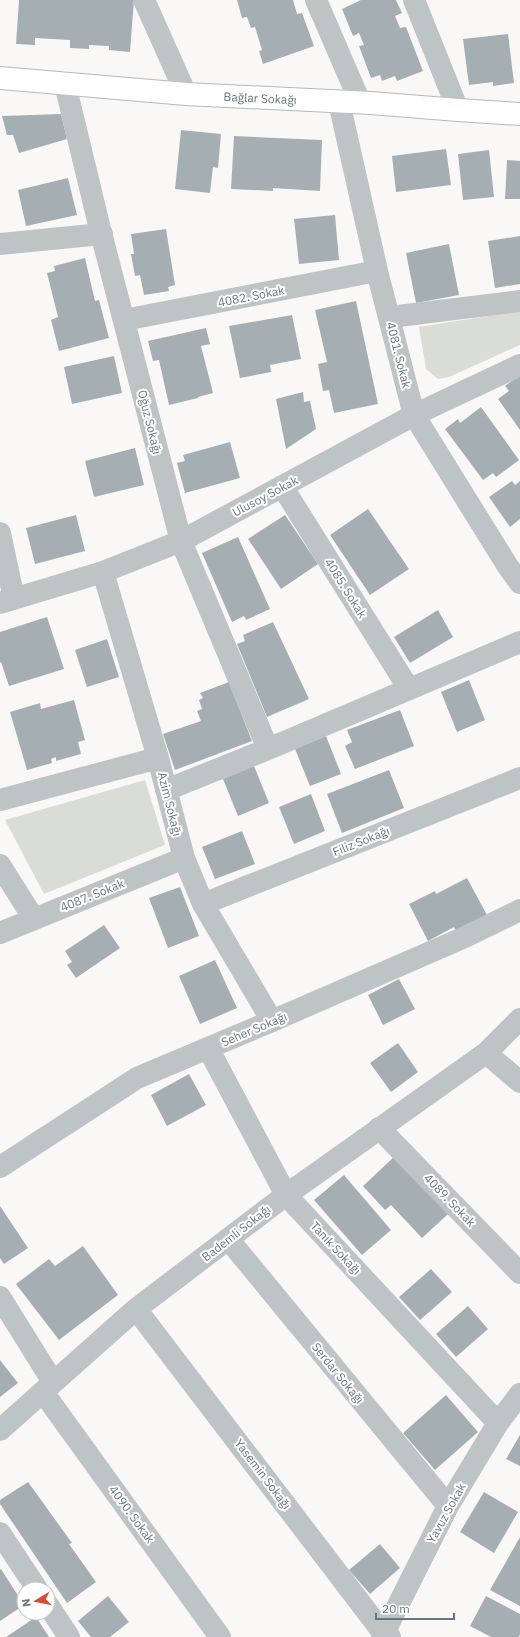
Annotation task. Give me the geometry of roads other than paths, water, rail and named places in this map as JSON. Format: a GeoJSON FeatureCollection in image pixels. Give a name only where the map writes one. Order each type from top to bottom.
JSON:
{"type":"FeatureCollection","features":[{"type":"Feature","properties":{"kind":"main road","name":"Bağlar Sokağı"},"geometry":{"type":"LineString","coordinates":[[0,78],[186,94],[349,102],[520,114]]}},
{"type":"Feature","properties":{"kind":"street"},"geometry":{"type":"LineString","coordinates":[[144,0],[186,94]]}},
{"type":"Feature","properties":{"kind":"street","name":"4081. Sokak"},"geometry":{"type":"LineString","coordinates":[[316,0],[349,102],[377,272],[390,317],[414,415],[507,565],[520,583]]}},
{"type":"Feature","properties":{"kind":"street"},"geometry":{"type":"LineString","coordinates":[[414,0],[458,110]]}},
{"type":"Feature","properties":{"kind":"street","name":"Oğuz Sokağı"},"geometry":{"type":"LineString","coordinates":[[65,84],[181,541],[268,749]]}},
{"type":"Feature","properties":{"kind":"street"},"geometry":{"type":"LineString","coordinates":[[0,244],[102,234]]}},
{"type":"Feature","properties":{"kind":"street","name":"4082. Sokak"},"geometry":{"type":"LineString","coordinates":[[124,320],[377,272]]}},
{"type":"Feature","properties":{"kind":"street"},"geometry":{"type":"LineString","coordinates":[[390,317],[520,301]]}},
{"type":"Feature","properties":{"kind":"street","name":"Ulusoy Sokak"},"geometry":{"type":"LineString","coordinates":[[7,601],[103,572],[181,541],[414,415],[520,365]]}},
{"type":"Feature","properties":{"kind":"street","name":"4085. Sokak"},"geometry":{"type":"LineString","coordinates":[[282,486],[409,689]]}},
{"type":"Feature","properties":{"kind":"street"},"geometry":{"type":"LineString","coordinates":[[0,533],[7,601]]}},
{"type":"Feature","properties":{"kind":"street","name":"Azim Sokağı"},"geometry":{"type":"LineString","coordinates":[[103,572],[158,758],[184,858],[202,904],[272,1021]]}},
{"type":"Feature","properties":{"kind":"street"},"geometry":{"type":"LineString","coordinates":[[166,790],[268,749],[520,642]]}},
{"type":"Feature","properties":{"kind":"street"},"geometry":{"type":"LineString","coordinates":[[0,800],[158,758]]}},
{"type":"Feature","properties":{"kind":"street","name":"Filiz Sokağı"},"geometry":{"type":"LineString","coordinates":[[202,904],[520,778]]}},
{"type":"Feature","properties":{"kind":"street","name":"4087. Sokak"},"geometry":{"type":"LineString","coordinates":[[0,933],[184,858]]}},
{"type":"Feature","properties":{"kind":"street"},"geometry":{"type":"LineString","coordinates":[[0,865],[34,919]]}},
{"type":"Feature","properties":{"kind":"street","name":"Seher Sokağı"},"geometry":{"type":"LineString","coordinates":[[0,1168],[137,1078],[465,937],[520,910]]}},
{"type":"Feature","properties":{"kind":"street","name":"Bademli Sokağı"},"geometry":{"type":"LineString","coordinates":[[0,1430],[136,1309],[229,1240],[286,1195],[486,1053],[520,1019]]}},
{"type":"Feature","properties":{"kind":"street","name":"Tanık Sokağı"},"geometry":{"type":"LineString","coordinates":[[208,1048],[286,1195],[498,1423]]}},
{"type":"Feature","properties":{"kind":"street"},"geometry":{"type":"LineString","coordinates":[[486,1053],[520,1082]]}},
{"type":"Feature","properties":{"kind":"street","name":"4089. Sokak"},"geometry":{"type":"LineString","coordinates":[[379,1128],[520,1273]]}},
{"type":"Feature","properties":{"kind":"street","name":"Serdar Sokağı"},"geometry":{"type":"LineString","coordinates":[[229,1240],[448,1506]]}},
{"type":"Feature","properties":{"kind":"street","name":"4090. Sokak"},"geometry":{"type":"LineString","coordinates":[[1,1302],[48,1387],[220,1637]]}},
{"type":"Feature","properties":{"kind":"street","name":"Yasemin Sokağı"},"geometry":{"type":"LineString","coordinates":[[136,1309],[386,1636]]}},
{"type":"Feature","properties":{"kind":"street","name":"Yavuz Sokak"},"geometry":{"type":"LineString","coordinates":[[386,1636],[448,1506],[498,1423],[520,1394]]}},
{"type":"Feature","properties":{"kind":"street"},"geometry":{"type":"LineString","coordinates":[[0,1533],[32,1581]]}},
{"type":"Feature","properties":{"kind":"street"},"geometry":{"type":"LineString","coordinates":[[56,1617],[69,1637]]}}]}
